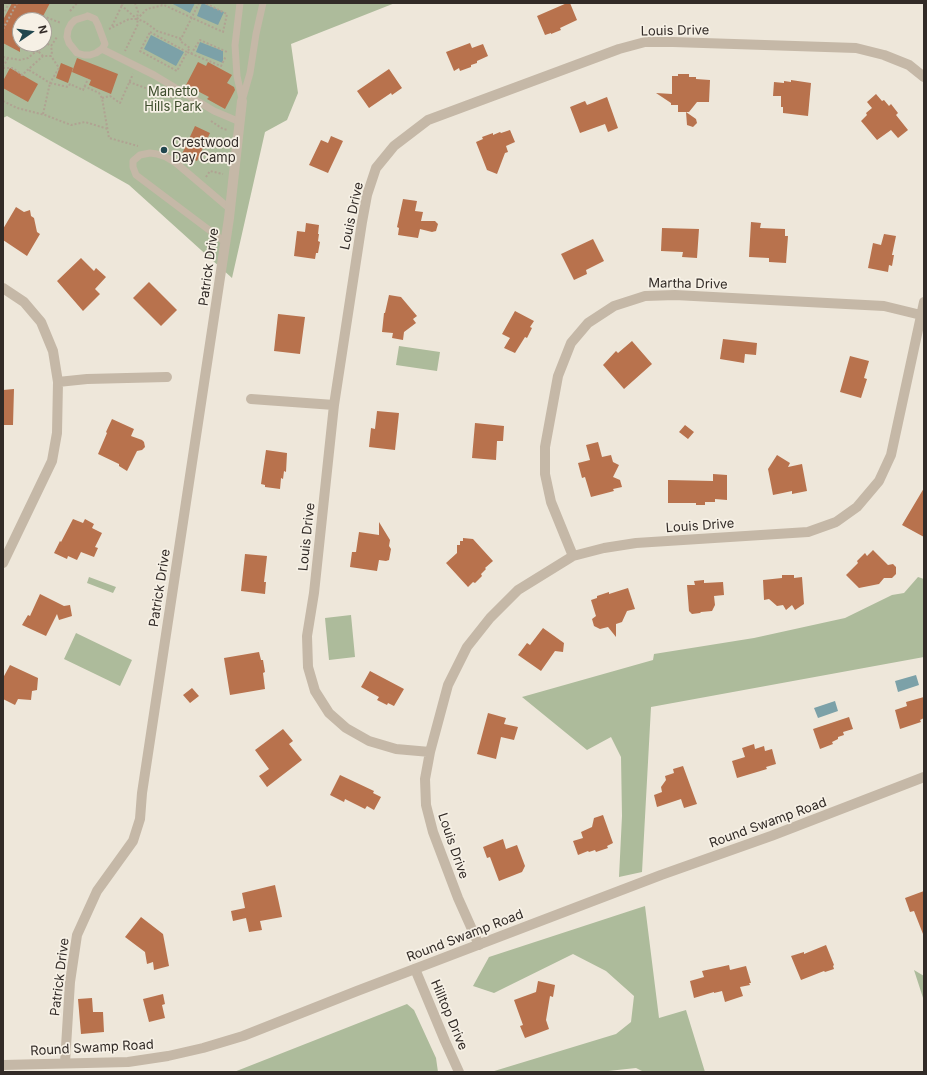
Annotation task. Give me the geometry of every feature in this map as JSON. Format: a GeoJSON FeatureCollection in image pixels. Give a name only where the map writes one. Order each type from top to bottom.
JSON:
{"type":"FeatureCollection","features":[{"type":"Feature","properties":{"kind":"street","name":"Louis Drive"},"geometry":{"type":"LineString","coordinates":[[430,752],[396,749],[369,741],[346,728],[329,713],[315,691],[308,667],[307,636],[314,593],[334,405],[367,195],[376,168],[394,146],[428,120],[619,49],[645,42],[856,48],[884,55],[909,65],[924,76]]}},
{"type":"Feature","properties":{"kind":"street","name":"Patrick Drive"},"geometry":{"type":"LineString","coordinates":[[65,1063],[70,982],[77,935],[97,891],[133,841],[140,819],[142,793],[230,209],[242,101]]}},
{"type":"Feature","properties":{"kind":"street"},"geometry":{"type":"LineString","coordinates":[[3,288],[24,302],[41,322],[53,350],[58,382],[57,433],[52,461],[3,563]]}},
{"type":"Feature","properties":{"kind":"street","name":"Martha Drive"},"geometry":{"type":"LineString","coordinates":[[573,556],[551,502],[545,474],[545,447],[558,376],[571,343],[588,323],[614,306],[645,296],[675,294],[884,306],[921,315]]}},
{"type":"Feature","properties":{"kind":"street","name":"Louis Drive"},"geometry":{"type":"LineString","coordinates":[[479,945],[458,898],[432,832],[426,805],[425,779],[430,752],[448,685],[468,647],[490,618],[518,590],[573,556],[604,548],[636,543],[808,532],[836,522],[857,507],[879,481],[891,455],[924,302]]}},
{"type":"Feature","properties":{"kind":"street"},"geometry":{"type":"LineString","coordinates":[[58,382],[87,379],[166,377]]}},
{"type":"Feature","properties":{"kind":"street"},"geometry":{"type":"LineString","coordinates":[[251,398],[334,405]]}},
{"type":"Feature","properties":{"kind":"street","name":"Round Swamp Road"},"geometry":{"type":"LineString","coordinates":[[3,1065],[128,1062],[168,1056],[204,1048],[243,1036],[661,875],[771,836],[924,777]]}},
{"type":"Feature","properties":{"kind":"street","name":"Hilltop Drive"},"geometry":{"type":"LineString","coordinates":[[414,969],[460,1072]]}},
{"type":"Feature","properties":{"kind":"lane"},"geometry":{"type":"LineString","coordinates":[[240,3],[235,45],[237,76],[242,101]]}},
{"type":"Feature","properties":{"kind":"lane"},"geometry":{"type":"LineString","coordinates":[[242,101],[250,72],[257,27],[263,3]]}},
{"type":"Feature","properties":{"kind":"lane"},"geometry":{"type":"LineString","coordinates":[[91,16],[98,24],[100,33],[105,44],[102,49],[90,55],[77,53],[69,43],[68,30],[75,20],[91,16]]}},
{"type":"Feature","properties":{"kind":"lane"},"geometry":{"type":"LineString","coordinates":[[102,49],[154,75],[214,112],[240,122]]}},
{"type":"Feature","properties":{"kind":"lane"},"geometry":{"type":"LineString","coordinates":[[225,242],[136,175],[132,167],[132,161],[140,155],[156,154],[166,156],[230,209]]}},
{"type":"Feature","properties":{"kind":"path"},"geometry":{"type":"LineString","coordinates":[[3,15],[9,3]]}},
{"type":"Feature","properties":{"kind":"path"},"geometry":{"type":"LineString","coordinates":[[3,29],[17,3]]}},
{"type":"Feature","properties":{"kind":"path"},"geometry":{"type":"LineString","coordinates":[[69,12],[76,3]]}},
{"type":"Feature","properties":{"kind":"path"},"geometry":{"type":"LineString","coordinates":[[124,52],[138,24],[138,12],[135,3]]}},
{"type":"Feature","properties":{"kind":"path"},"geometry":{"type":"LineString","coordinates":[[161,3],[164,6],[223,32],[227,14],[205,3]]}},
{"type":"Feature","properties":{"kind":"path"},"geometry":{"type":"LineString","coordinates":[[191,54],[200,40],[228,53],[221,66],[191,54],[187,52],[150,32],[140,51],[177,71],[187,52],[190,48],[180,41],[199,3]]}},
{"type":"Feature","properties":{"kind":"path"},"geometry":{"type":"LineString","coordinates":[[111,28],[122,4],[138,19],[145,22],[157,31],[182,39]]}},
{"type":"Feature","properties":{"kind":"path"},"geometry":{"type":"LineString","coordinates":[[100,33],[129,19],[138,19],[148,9],[164,6]]}},
{"type":"Feature","properties":{"kind":"path"},"geometry":{"type":"LineString","coordinates":[[52,19],[64,24],[61,29]]}},
{"type":"Feature","properties":{"kind":"path"},"geometry":{"type":"LineString","coordinates":[[161,38],[164,33]]}},
{"type":"Feature","properties":{"kind":"path"},"geometry":{"type":"LineString","coordinates":[[52,44],[58,35]]}},
{"type":"Feature","properties":{"kind":"path"},"geometry":{"type":"LineString","coordinates":[[3,57],[20,60],[28,58],[36,52]]}},
{"type":"Feature","properties":{"kind":"path"},"geometry":{"type":"LineString","coordinates":[[39,52],[43,56],[50,56]]}},
{"type":"Feature","properties":{"kind":"path"},"geometry":{"type":"LineString","coordinates":[[50,56],[52,52]]}},
{"type":"Feature","properties":{"kind":"path"},"geometry":{"type":"LineString","coordinates":[[8,58],[3,68],[13,68],[22,75],[43,56]]}},
{"type":"Feature","properties":{"kind":"path"},"geometry":{"type":"LineString","coordinates":[[43,114],[50,83],[59,68],[50,56]]}},
{"type":"Feature","properties":{"kind":"path"},"geometry":{"type":"LineString","coordinates":[[102,98],[110,96],[120,103],[136,66]]}},
{"type":"Feature","properties":{"kind":"path"},"geometry":{"type":"LineString","coordinates":[[29,70],[50,83],[68,87],[70,84],[83,90],[88,79]]}},
{"type":"Feature","properties":{"kind":"path"},"geometry":{"type":"LineString","coordinates":[[129,82],[174,98]]}},
{"type":"Feature","properties":{"kind":"path"},"geometry":{"type":"LineString","coordinates":[[84,86],[99,93],[102,98],[110,138],[156,152],[156,154]]}},
{"type":"Feature","properties":{"kind":"path"},"geometry":{"type":"LineString","coordinates":[[3,101],[17,108],[43,114],[71,125],[85,122],[108,130]]}},
{"type":"Feature","properties":{"kind":"path"},"geometry":{"type":"LineString","coordinates":[[211,121],[223,128],[238,132]]}},
{"type":"Feature","properties":{"kind":"green space","name":"Manetto Hills Park"},"geometry":{"type":"Polygon","coordinates":[[[3,3],[395,3],[291,44],[298,93],[287,120],[265,132],[232,278],[129,185],[7,116],[3,118],[3,3]]]}},
{"type":"Feature","properties":{"kind":"green space"},"geometry":{"type":"Polygon","coordinates":[[[399,346],[440,352],[437,371],[396,365],[399,346]]]}},
{"type":"Feature","properties":{"kind":"green space"},"geometry":{"type":"Polygon","coordinates":[[[89,577],[116,587],[113,593],[87,583],[89,577]]]}},
{"type":"Feature","properties":{"kind":"green space"},"geometry":{"type":"Polygon","coordinates":[[[918,577],[924,579],[924,657],[651,707],[642,872],[619,877],[622,816],[621,757],[611,737],[587,750],[522,697],[653,660],[654,654],[754,638],[845,618],[892,595],[904,593],[918,577]]]}},
{"type":"Feature","properties":{"kind":"green space"},"geometry":{"type":"Polygon","coordinates":[[[351,615],[355,657],[329,660],[325,618],[351,615]]]}},
{"type":"Feature","properties":{"kind":"green space"},"geometry":{"type":"Polygon","coordinates":[[[76,633],[132,660],[120,686],[64,659],[76,633]]]}},
{"type":"Feature","properties":{"kind":"green space"},"geometry":{"type":"Polygon","coordinates":[[[645,906],[659,1018],[686,1010],[705,1072],[644,1072],[636,1068],[599,1072],[491,1072],[616,1034],[631,1022],[634,996],[606,971],[573,954],[494,993],[473,986],[489,957],[645,906]]]}},
{"type":"Feature","properties":{"kind":"green space"},"geometry":{"type":"Polygon","coordinates":[[[914,970],[924,976],[924,1001],[914,970]]]}},
{"type":"Feature","properties":{"kind":"green space"},"geometry":{"type":"Polygon","coordinates":[[[407,1004],[414,1010],[436,1058],[438,1072],[234,1072],[407,1004]]]}},
{"type":"Feature","properties":{"kind":"water"},"geometry":{"type":"Polygon","coordinates":[[[171,3],[195,3],[190,13],[171,3]]]}},
{"type":"Feature","properties":{"kind":"water"},"geometry":{"type":"Polygon","coordinates":[[[202,3],[224,12],[218,25],[197,16],[202,3]]]}},
{"type":"Feature","properties":{"kind":"water"},"geometry":{"type":"Polygon","coordinates":[[[151,35],[184,52],[176,66],[144,49],[151,35]]]}},
{"type":"Feature","properties":{"kind":"water"},"geometry":{"type":"Polygon","coordinates":[[[200,42],[223,51],[223,63],[196,52],[200,42]]]}},
{"type":"Feature","properties":{"kind":"water"},"geometry":{"type":"Polygon","coordinates":[[[916,675],[919,685],[898,692],[895,681],[916,675]]]}},
{"type":"Feature","properties":{"kind":"water"},"geometry":{"type":"Polygon","coordinates":[[[835,701],[838,711],[818,718],[814,708],[835,701]]]}},
{"type":"Feature","properties":{"kind":"building"},"geometry":{"type":"Polygon","coordinates":[[[12,3],[50,3],[45,12],[12,12],[12,48],[3,43],[3,20],[12,3]]]}},
{"type":"Feature","properties":{"kind":"building"},"geometry":{"type":"Polygon","coordinates":[[[570,3],[577,20],[560,28],[561,30],[545,35],[537,16],[570,3]]]}},
{"type":"Feature","properties":{"kind":"building"},"geometry":{"type":"Polygon","coordinates":[[[470,43],[472,48],[483,44],[488,56],[477,61],[477,63],[471,65],[471,67],[460,71],[459,68],[454,71],[446,52],[470,43]]]}},
{"type":"Feature","properties":{"kind":"building"},"geometry":{"type":"Polygon","coordinates":[[[77,58],[118,74],[111,94],[89,85],[91,80],[72,72],[77,58]]]}},
{"type":"Feature","properties":{"kind":"building"},"geometry":{"type":"Polygon","coordinates":[[[198,62],[206,66],[208,62],[232,75],[227,83],[234,87],[235,90],[225,109],[207,99],[209,97],[186,85],[198,62]]]}},
{"type":"Feature","properties":{"kind":"building"},"geometry":{"type":"Polygon","coordinates":[[[61,63],[73,68],[68,83],[56,78],[61,63]]]}},
{"type":"Feature","properties":{"kind":"building"},"geometry":{"type":"Polygon","coordinates":[[[10,68],[38,84],[28,102],[3,88],[3,81],[10,68]]]}},
{"type":"Feature","properties":{"kind":"building"},"geometry":{"type":"Polygon","coordinates":[[[389,69],[402,88],[392,95],[391,93],[369,108],[357,91],[389,69]]]}},
{"type":"Feature","properties":{"kind":"building"},"geometry":{"type":"Polygon","coordinates":[[[678,74],[689,74],[689,77],[696,77],[696,79],[710,80],[709,102],[697,102],[689,112],[678,112],[678,105],[671,105],[671,103],[656,93],[672,94],[672,76],[678,76],[678,74]]]}},
{"type":"Feature","properties":{"kind":"building"},"geometry":{"type":"Polygon","coordinates":[[[791,80],[811,83],[808,116],[783,113],[783,107],[781,107],[781,96],[773,96],[774,82],[784,83],[784,81],[791,82],[791,80]]]}},
{"type":"Feature","properties":{"kind":"building"},"geometry":{"type":"Polygon","coordinates":[[[876,94],[889,106],[891,104],[898,113],[896,115],[908,130],[898,138],[891,130],[877,140],[861,121],[867,115],[866,113],[872,108],[867,102],[876,94]]]}},
{"type":"Feature","properties":{"kind":"building"},"geometry":{"type":"Polygon","coordinates":[[[607,97],[618,128],[608,132],[605,124],[580,133],[570,107],[585,101],[587,105],[607,97]]]}},
{"type":"Feature","properties":{"kind":"building"},"geometry":{"type":"Polygon","coordinates":[[[686,112],[696,119],[697,123],[693,127],[687,125],[686,112]]]}},
{"type":"Feature","properties":{"kind":"building"},"geometry":{"type":"Polygon","coordinates":[[[195,126],[210,133],[197,161],[182,154],[195,126]]]}},
{"type":"Feature","properties":{"kind":"building"},"geometry":{"type":"Polygon","coordinates":[[[510,130],[515,142],[506,146],[508,152],[505,153],[497,174],[487,170],[476,142],[483,139],[482,137],[493,133],[493,135],[510,130]]]}},
{"type":"Feature","properties":{"kind":"building"},"geometry":{"type":"Polygon","coordinates":[[[331,136],[343,141],[328,173],[309,165],[321,140],[328,143],[331,136]]]}},
{"type":"Feature","properties":{"kind":"building"},"geometry":{"type":"Polygon","coordinates":[[[403,199],[417,201],[415,211],[423,212],[421,221],[435,221],[438,224],[436,231],[432,232],[420,229],[418,238],[398,235],[399,228],[397,227],[403,199]]]}},
{"type":"Feature","properties":{"kind":"building"},"geometry":{"type":"Polygon","coordinates":[[[16,207],[24,212],[30,210],[31,216],[34,218],[37,232],[40,234],[27,256],[3,240],[3,229],[16,207]]]}},
{"type":"Feature","properties":{"kind":"building"},"geometry":{"type":"Polygon","coordinates":[[[751,222],[761,223],[760,228],[785,229],[785,236],[788,236],[786,263],[769,262],[769,258],[749,257],[751,222]]]}},
{"type":"Feature","properties":{"kind":"building"},"geometry":{"type":"Polygon","coordinates":[[[306,223],[319,225],[318,241],[320,242],[315,259],[294,256],[297,231],[305,232],[306,223]]]}},
{"type":"Feature","properties":{"kind":"building"},"geometry":{"type":"Polygon","coordinates":[[[662,228],[699,229],[697,258],[682,257],[683,252],[661,251],[662,228]]]}},
{"type":"Feature","properties":{"kind":"building"},"geometry":{"type":"Polygon","coordinates":[[[884,234],[896,236],[892,255],[894,255],[892,266],[889,265],[888,272],[868,268],[873,243],[881,245],[884,234]]]}},
{"type":"Feature","properties":{"kind":"building"},"geometry":{"type":"Polygon","coordinates":[[[593,239],[604,261],[586,270],[587,274],[574,280],[561,254],[593,239]]]}},
{"type":"Feature","properties":{"kind":"building"},"geometry":{"type":"Polygon","coordinates":[[[81,258],[94,271],[96,268],[106,277],[95,289],[100,294],[83,311],[57,281],[81,258]]]}},
{"type":"Feature","properties":{"kind":"building"},"geometry":{"type":"Polygon","coordinates":[[[149,282],[177,310],[161,326],[133,298],[149,282]]]}},
{"type":"Feature","properties":{"kind":"building"},"geometry":{"type":"Polygon","coordinates":[[[389,295],[401,297],[417,316],[413,319],[416,323],[404,332],[403,340],[392,338],[393,333],[382,332],[384,313],[389,295]]]}},
{"type":"Feature","properties":{"kind":"building"},"geometry":{"type":"Polygon","coordinates":[[[515,311],[534,321],[530,327],[532,328],[527,338],[525,337],[515,353],[504,348],[510,338],[502,334],[515,311]]]}},
{"type":"Feature","properties":{"kind":"building"},"geometry":{"type":"Polygon","coordinates":[[[278,314],[305,317],[300,354],[274,351],[278,314]]]}},
{"type":"Feature","properties":{"kind":"building"},"geometry":{"type":"Polygon","coordinates":[[[723,339],[757,343],[756,355],[745,354],[744,363],[720,359],[723,339]]]}},
{"type":"Feature","properties":{"kind":"building"},"geometry":{"type":"Polygon","coordinates":[[[632,341],[652,364],[624,389],[603,365],[616,351],[618,353],[632,341]]]}},
{"type":"Feature","properties":{"kind":"building"},"geometry":{"type":"Polygon","coordinates":[[[850,356],[869,361],[864,378],[867,379],[861,398],[840,392],[850,356]]]}},
{"type":"Feature","properties":{"kind":"building"},"geometry":{"type":"Polygon","coordinates":[[[14,389],[13,425],[3,425],[3,390],[14,389]]]}},
{"type":"Feature","properties":{"kind":"building"},"geometry":{"type":"Polygon","coordinates":[[[377,411],[399,413],[395,450],[369,447],[371,428],[375,429],[377,411]]]}},
{"type":"Feature","properties":{"kind":"building"},"geometry":{"type":"Polygon","coordinates":[[[112,419],[134,429],[131,436],[144,442],[145,447],[142,450],[137,451],[127,471],[119,466],[119,464],[98,454],[112,419]]]}},
{"type":"Feature","properties":{"kind":"building"},"geometry":{"type":"Polygon","coordinates":[[[475,423],[504,426],[503,441],[497,441],[496,460],[472,458],[475,423]]]}},
{"type":"Feature","properties":{"kind":"building"},"geometry":{"type":"Polygon","coordinates":[[[685,425],[694,432],[688,439],[679,432],[685,425]]]}},
{"type":"Feature","properties":{"kind":"building"},"geometry":{"type":"Polygon","coordinates":[[[598,442],[602,457],[611,455],[613,462],[619,465],[613,477],[620,480],[622,487],[613,489],[614,491],[591,497],[585,477],[582,478],[578,463],[590,460],[586,445],[598,442]]]}},
{"type":"Feature","properties":{"kind":"building"},"geometry":{"type":"Polygon","coordinates":[[[266,450],[287,453],[286,472],[284,471],[283,479],[281,478],[280,489],[265,487],[265,485],[261,484],[266,450]]]}},
{"type":"Feature","properties":{"kind":"building"},"geometry":{"type":"Polygon","coordinates":[[[777,455],[790,463],[788,467],[802,464],[807,491],[792,494],[792,491],[773,495],[768,469],[777,455]]]}},
{"type":"Feature","properties":{"kind":"building"},"geometry":{"type":"Polygon","coordinates":[[[713,474],[727,475],[727,500],[715,499],[715,502],[705,502],[705,505],[696,505],[696,503],[668,503],[668,480],[713,481],[713,474]]]}},
{"type":"Feature","properties":{"kind":"building"},"geometry":{"type":"Polygon","coordinates":[[[924,488],[924,537],[902,525],[924,488]]]}},
{"type":"Feature","properties":{"kind":"building"},"geometry":{"type":"Polygon","coordinates":[[[73,519],[83,523],[85,519],[94,524],[92,528],[102,533],[95,547],[98,548],[94,557],[81,552],[77,560],[68,556],[67,559],[54,553],[73,519]]]}},
{"type":"Feature","properties":{"kind":"building"},"geometry":{"type":"Polygon","coordinates":[[[379,522],[390,540],[389,546],[391,549],[389,560],[379,560],[377,571],[350,567],[352,552],[356,552],[359,532],[379,535],[379,522]]]}},
{"type":"Feature","properties":{"kind":"building"},"geometry":{"type":"Polygon","coordinates":[[[463,538],[473,539],[493,561],[485,568],[486,569],[481,574],[482,576],[468,587],[446,563],[457,553],[457,545],[460,545],[460,541],[463,541],[463,538]]]}},
{"type":"Feature","properties":{"kind":"building"},"geometry":{"type":"Polygon","coordinates":[[[873,550],[888,565],[893,564],[896,567],[896,574],[892,578],[884,578],[879,584],[859,588],[846,575],[858,563],[857,561],[865,553],[867,556],[873,550]]]}},
{"type":"Feature","properties":{"kind":"building"},"geometry":{"type":"Polygon","coordinates":[[[245,554],[267,556],[264,582],[266,582],[265,594],[241,591],[245,554]]]}},
{"type":"Feature","properties":{"kind":"building"},"geometry":{"type":"Polygon","coordinates":[[[782,575],[794,575],[794,578],[802,577],[804,604],[795,610],[792,605],[786,610],[783,605],[777,606],[769,599],[764,600],[763,580],[782,578],[782,575]]]}},
{"type":"Feature","properties":{"kind":"building"},"geometry":{"type":"Polygon","coordinates":[[[704,580],[704,583],[723,582],[724,595],[714,596],[715,605],[712,611],[692,614],[689,611],[687,585],[695,585],[694,581],[704,580]]]}},
{"type":"Feature","properties":{"kind":"building"},"geometry":{"type":"Polygon","coordinates":[[[628,588],[635,609],[627,611],[622,622],[616,624],[616,637],[608,627],[600,629],[594,626],[592,619],[596,616],[591,600],[597,598],[597,596],[609,592],[609,594],[628,588]]]}},
{"type":"Feature","properties":{"kind":"building"},"geometry":{"type":"Polygon","coordinates":[[[40,594],[64,606],[70,605],[72,616],[59,620],[57,614],[46,636],[22,625],[28,615],[30,616],[40,594]]]}},
{"type":"Feature","properties":{"kind":"building"},"geometry":{"type":"Polygon","coordinates":[[[543,628],[564,643],[563,652],[555,651],[541,671],[518,655],[527,643],[530,645],[543,628]]]}},
{"type":"Feature","properties":{"kind":"building"},"geometry":{"type":"Polygon","coordinates":[[[259,652],[261,660],[263,660],[265,672],[263,673],[265,689],[230,695],[224,658],[259,652]]]}},
{"type":"Feature","properties":{"kind":"building"},"geometry":{"type":"Polygon","coordinates":[[[10,665],[38,678],[37,690],[32,691],[31,700],[18,699],[15,705],[3,699],[3,678],[10,665]]]}},
{"type":"Feature","properties":{"kind":"building"},"geometry":{"type":"Polygon","coordinates":[[[370,671],[404,689],[394,706],[388,703],[387,705],[377,700],[379,697],[361,687],[370,671]]]}},
{"type":"Feature","properties":{"kind":"building"},"geometry":{"type":"Polygon","coordinates":[[[192,688],[199,696],[190,703],[183,695],[192,688]]]}},
{"type":"Feature","properties":{"kind":"building"},"geometry":{"type":"Polygon","coordinates":[[[924,697],[924,718],[920,720],[921,722],[900,729],[895,710],[907,706],[906,702],[924,697]]]}},
{"type":"Feature","properties":{"kind":"building"},"geometry":{"type":"Polygon","coordinates":[[[488,713],[506,718],[504,724],[518,727],[514,740],[501,737],[496,759],[477,754],[488,713]]]}},
{"type":"Feature","properties":{"kind":"building"},"geometry":{"type":"Polygon","coordinates":[[[849,717],[853,729],[843,732],[844,735],[838,737],[838,739],[832,742],[833,744],[820,749],[813,729],[849,717]]]}},
{"type":"Feature","properties":{"kind":"building"},"geometry":{"type":"Polygon","coordinates":[[[283,729],[293,741],[289,744],[302,760],[267,787],[259,776],[269,769],[255,750],[283,729]]]}},
{"type":"Feature","properties":{"kind":"building"},"geometry":{"type":"Polygon","coordinates":[[[754,744],[755,749],[764,746],[765,751],[772,749],[776,764],[766,767],[767,769],[737,778],[732,761],[745,757],[742,748],[754,744]]]}},
{"type":"Feature","properties":{"kind":"building"},"geometry":{"type":"Polygon","coordinates":[[[683,766],[697,804],[684,808],[681,799],[657,807],[654,795],[662,792],[661,787],[666,780],[665,776],[674,773],[673,769],[683,766]]]}},
{"type":"Feature","properties":{"kind":"building"},"geometry":{"type":"Polygon","coordinates":[[[340,775],[374,791],[373,793],[381,797],[374,810],[367,806],[365,809],[345,799],[344,802],[330,795],[340,775]]]}},
{"type":"Feature","properties":{"kind":"building"},"geometry":{"type":"Polygon","coordinates":[[[603,815],[613,843],[607,846],[608,848],[596,852],[595,850],[588,851],[578,855],[573,841],[583,838],[581,832],[592,827],[594,818],[603,815]]]}},
{"type":"Feature","properties":{"kind":"building"},"geometry":{"type":"Polygon","coordinates":[[[503,839],[506,849],[517,845],[525,866],[522,872],[499,881],[490,857],[487,858],[483,847],[503,839]]]}},
{"type":"Feature","properties":{"kind":"building"},"geometry":{"type":"Polygon","coordinates":[[[275,885],[282,917],[260,921],[262,930],[249,932],[246,918],[233,921],[231,911],[245,908],[242,893],[275,885]]]}},
{"type":"Feature","properties":{"kind":"building"},"geometry":{"type":"Polygon","coordinates":[[[924,891],[923,934],[914,911],[910,912],[905,898],[924,891]]]}},
{"type":"Feature","properties":{"kind":"building"},"geometry":{"type":"Polygon","coordinates":[[[141,917],[163,934],[169,966],[154,970],[153,962],[147,964],[145,952],[125,937],[141,917]]]}},
{"type":"Feature","properties":{"kind":"building"},"geometry":{"type":"Polygon","coordinates":[[[826,945],[834,965],[834,969],[824,971],[801,980],[791,956],[804,952],[804,954],[826,945]]]}},
{"type":"Feature","properties":{"kind":"building"},"geometry":{"type":"Polygon","coordinates":[[[729,965],[730,970],[746,966],[751,983],[749,983],[750,985],[740,987],[743,996],[725,1002],[722,991],[694,998],[690,981],[704,977],[702,971],[729,965]]]}},
{"type":"Feature","properties":{"kind":"building"},"geometry":{"type":"Polygon","coordinates":[[[538,981],[555,985],[553,997],[550,996],[546,1020],[549,1029],[525,1038],[520,1026],[523,1025],[514,1000],[536,992],[538,981]]]}},
{"type":"Feature","properties":{"kind":"building"},"geometry":{"type":"Polygon","coordinates":[[[163,994],[165,1004],[162,1005],[165,1018],[149,1022],[143,999],[163,994]]]}},
{"type":"Feature","properties":{"kind":"building"},"geometry":{"type":"Polygon","coordinates":[[[92,998],[93,1012],[103,1012],[104,1032],[81,1034],[78,999],[92,998]]]}},
{"type":"Feature","properties":{"kind":"place","name":"Crestwood Day Camp"},"geometry":{"type":"Point","coordinates":[164,150]}}]}
